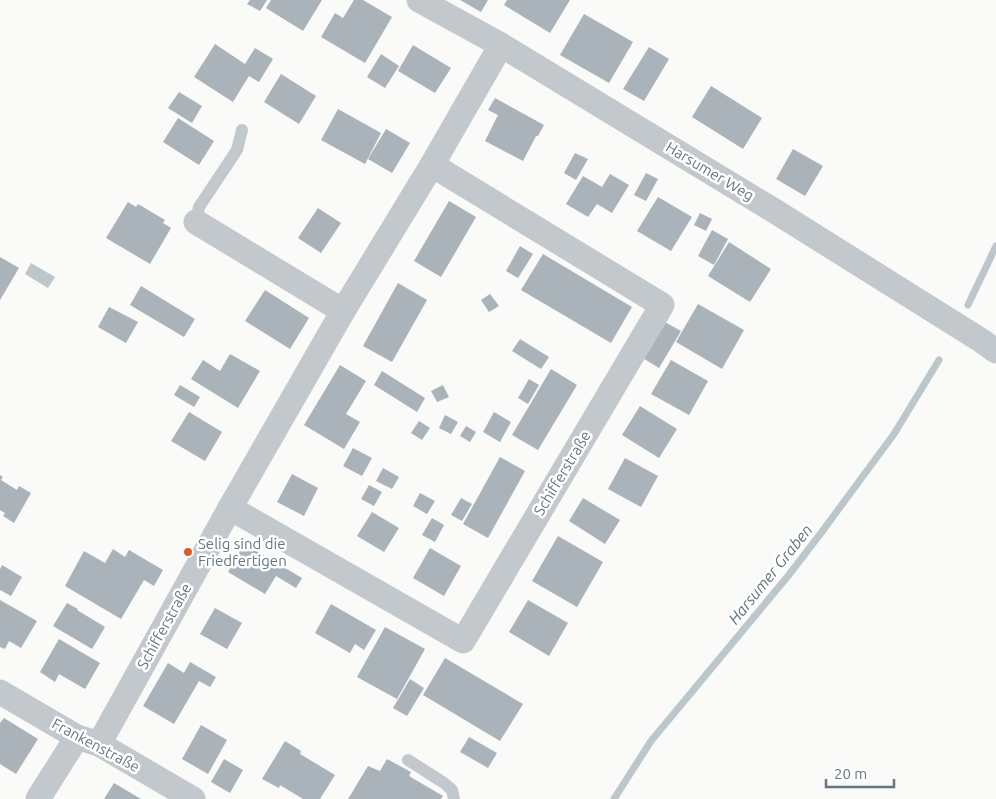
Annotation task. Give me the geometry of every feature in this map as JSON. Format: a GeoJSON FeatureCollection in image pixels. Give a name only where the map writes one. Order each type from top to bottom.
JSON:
{"type":"FeatureCollection","features":[{"type":"Feature","properties":{"kind":"street","name":"Harsumer Weg"},"geometry":{"type":"LineString","coordinates":[[419,0],[501,45],[782,215],[996,351]]}},
{"type":"Feature","properties":{"kind":"street","name":"Schifferstraße"},"geometry":{"type":"LineString","coordinates":[[38,799],[88,741],[230,508],[343,311],[432,165],[501,45]]}},
{"type":"Feature","properties":{"kind":"street","name":"Schifferstraße"},"geometry":{"type":"LineString","coordinates":[[230,508],[463,641],[662,305],[432,165]]}},
{"type":"Feature","properties":{"kind":"street"},"geometry":{"type":"LineString","coordinates":[[196,222],[343,311]]}},
{"type":"Feature","properties":{"kind":"street","name":"Frankenstraße"},"geometry":{"type":"LineString","coordinates":[[0,692],[193,799]]}},
{"type":"Feature","properties":{"kind":"lane"},"geometry":{"type":"LineString","coordinates":[[196,222],[199,207],[237,150],[242,130]]}},
{"type":"Feature","properties":{"kind":"lane"},"geometry":{"type":"LineString","coordinates":[[408,760],[444,783],[452,790],[454,799]]}},
{"type":"Feature","properties":{"kind":"shaded area"},"geometry":{"type":"Polygon","coordinates":[[[31,263],[55,277],[48,288],[25,274],[31,263]]]}},
{"type":"Feature","properties":{"kind":"building"},"geometry":{"type":"Polygon","coordinates":[[[250,0],[267,0],[260,11],[247,4],[250,0]]]}},
{"type":"Feature","properties":{"kind":"building"},"geometry":{"type":"Polygon","coordinates":[[[271,0],[322,0],[303,31],[266,8],[271,0]]]}},
{"type":"Feature","properties":{"kind":"building"},"geometry":{"type":"Polygon","coordinates":[[[354,0],[363,0],[392,17],[365,63],[321,37],[335,13],[343,18],[354,0]]]}},
{"type":"Feature","properties":{"kind":"building"},"geometry":{"type":"Polygon","coordinates":[[[460,0],[488,0],[481,12],[460,0]]]}},
{"type":"Feature","properties":{"kind":"building"},"geometry":{"type":"Polygon","coordinates":[[[507,0],[570,0],[550,33],[504,5],[507,0]]]}},
{"type":"Feature","properties":{"kind":"building"},"geometry":{"type":"Polygon","coordinates":[[[584,14],[633,42],[609,83],[560,55],[584,14]]]}},
{"type":"Feature","properties":{"kind":"building"},"geometry":{"type":"Polygon","coordinates":[[[215,44],[245,64],[255,48],[273,59],[259,82],[249,76],[233,102],[194,77],[215,44]]]}},
{"type":"Feature","properties":{"kind":"building"},"geometry":{"type":"Polygon","coordinates":[[[413,45],[451,68],[435,93],[398,71],[413,45]]]}},
{"type":"Feature","properties":{"kind":"building"},"geometry":{"type":"Polygon","coordinates":[[[649,47],[669,59],[644,101],[623,89],[649,47]]]}},
{"type":"Feature","properties":{"kind":"building"},"geometry":{"type":"Polygon","coordinates":[[[381,54],[399,66],[385,88],[367,77],[381,54]]]}},
{"type":"Feature","properties":{"kind":"building"},"geometry":{"type":"Polygon","coordinates":[[[281,74],[316,96],[299,124],[264,102],[281,74]]]}},
{"type":"Feature","properties":{"kind":"building"},"geometry":{"type":"Polygon","coordinates":[[[711,86],[762,118],[743,149],[692,117],[711,86]]]}},
{"type":"Feature","properties":{"kind":"building"},"geometry":{"type":"Polygon","coordinates":[[[179,92],[202,106],[192,123],[168,108],[179,92]]]}},
{"type":"Feature","properties":{"kind":"building"},"geometry":{"type":"Polygon","coordinates":[[[495,98],[544,125],[523,161],[485,141],[498,115],[488,110],[495,98]]]}},
{"type":"Feature","properties":{"kind":"building"},"geometry":{"type":"Polygon","coordinates":[[[338,109],[381,133],[365,164],[321,140],[338,109]]]}},
{"type":"Feature","properties":{"kind":"building"},"geometry":{"type":"Polygon","coordinates":[[[178,118],[214,141],[199,165],[163,142],[178,118]]]}},
{"type":"Feature","properties":{"kind":"building"},"geometry":{"type":"Polygon","coordinates":[[[386,129],[410,143],[392,173],[368,159],[386,129]]]}},
{"type":"Feature","properties":{"kind":"building"},"geometry":{"type":"Polygon","coordinates":[[[793,149],[823,166],[805,196],[776,179],[793,149]]]}},
{"type":"Feature","properties":{"kind":"building"},"geometry":{"type":"Polygon","coordinates":[[[575,153],[588,159],[576,180],[564,173],[575,153]]]}},
{"type":"Feature","properties":{"kind":"building"},"geometry":{"type":"Polygon","coordinates":[[[646,173],[658,179],[646,201],[634,195],[646,173]]]}},
{"type":"Feature","properties":{"kind":"building"},"geometry":{"type":"Polygon","coordinates":[[[610,174],[629,185],[612,213],[597,204],[588,217],[566,204],[583,176],[602,187],[610,174]]]}},
{"type":"Feature","properties":{"kind":"building"},"geometry":{"type":"Polygon","coordinates":[[[658,197],[692,217],[671,251],[637,231],[658,197]]]}},
{"type":"Feature","properties":{"kind":"building"},"geometry":{"type":"Polygon","coordinates":[[[449,201],[476,217],[441,277],[414,261],[449,201]]]}},
{"type":"Feature","properties":{"kind":"building"},"geometry":{"type":"Polygon","coordinates":[[[128,202],[136,207],[138,204],[165,220],[163,223],[171,228],[150,264],[106,238],[128,202]]]}},
{"type":"Feature","properties":{"kind":"building"},"geometry":{"type":"Polygon","coordinates":[[[318,208],[341,223],[321,253],[298,238],[318,208]]]}},
{"type":"Feature","properties":{"kind":"building"},"geometry":{"type":"Polygon","coordinates":[[[700,213],[712,219],[706,231],[694,225],[700,213]]]}},
{"type":"Feature","properties":{"kind":"building"},"geometry":{"type":"Polygon","coordinates":[[[712,230],[728,239],[714,265],[698,256],[712,230]]]}},
{"type":"Feature","properties":{"kind":"building"},"geometry":{"type":"Polygon","coordinates":[[[729,242],[771,269],[750,302],[708,276],[729,242]]]}},
{"type":"Feature","properties":{"kind":"building"},"geometry":{"type":"Polygon","coordinates":[[[520,246],[533,254],[518,278],[506,271],[520,246]]]}},
{"type":"Feature","properties":{"kind":"building"},"geometry":{"type":"Polygon","coordinates":[[[543,254],[632,307],[611,343],[521,290],[543,254]]]}},
{"type":"Feature","properties":{"kind":"building"},"geometry":{"type":"Polygon","coordinates":[[[0,257],[19,268],[0,300],[0,257]]]}},
{"type":"Feature","properties":{"kind":"building"},"geometry":{"type":"Polygon","coordinates":[[[398,283],[427,300],[392,362],[363,346],[398,283]]]}},
{"type":"Feature","properties":{"kind":"building"},"geometry":{"type":"Polygon","coordinates":[[[141,286],[195,319],[184,337],[130,305],[141,286]]]}},
{"type":"Feature","properties":{"kind":"building"},"geometry":{"type":"Polygon","coordinates":[[[265,290],[309,318],[290,349],[245,321],[265,290]]]}},
{"type":"Feature","properties":{"kind":"building"},"geometry":{"type":"Polygon","coordinates":[[[490,294],[499,306],[489,312],[481,300],[490,294]]]}},
{"type":"Feature","properties":{"kind":"building"},"geometry":{"type":"Polygon","coordinates":[[[698,304],[744,330],[722,369],[676,342],[698,304]]]}},
{"type":"Feature","properties":{"kind":"building"},"geometry":{"type":"Polygon","coordinates":[[[109,307],[138,322],[126,343],[98,327],[109,307]]]}},
{"type":"Feature","properties":{"kind":"building"},"geometry":{"type":"Polygon","coordinates":[[[663,321],[681,331],[659,368],[641,357],[663,321]]]}},
{"type":"Feature","properties":{"kind":"building"},"geometry":{"type":"Polygon","coordinates":[[[520,339],[549,357],[541,369],[512,351],[520,339]]]}},
{"type":"Feature","properties":{"kind":"building"},"geometry":{"type":"Polygon","coordinates":[[[230,354],[260,371],[238,408],[191,379],[203,360],[220,371],[230,354]]]}},
{"type":"Feature","properties":{"kind":"building"},"geometry":{"type":"Polygon","coordinates":[[[671,360],[708,381],[689,415],[651,394],[671,360]]]}},
{"type":"Feature","properties":{"kind":"building"},"geometry":{"type":"Polygon","coordinates":[[[340,365],[366,381],[346,414],[360,422],[344,449],[304,425],[340,365]]]}},
{"type":"Feature","properties":{"kind":"building"},"geometry":{"type":"Polygon","coordinates":[[[551,369],[577,385],[538,450],[512,435],[551,369]]]}},
{"type":"Feature","properties":{"kind":"building"},"geometry":{"type":"Polygon","coordinates":[[[382,371],[425,398],[417,412],[374,385],[382,371]]]}},
{"type":"Feature","properties":{"kind":"building"},"geometry":{"type":"Polygon","coordinates":[[[529,379],[539,385],[528,404],[518,398],[529,379]]]}},
{"type":"Feature","properties":{"kind":"building"},"geometry":{"type":"Polygon","coordinates":[[[180,385],[200,397],[194,407],[174,395],[180,385]]]}},
{"type":"Feature","properties":{"kind":"building"},"geometry":{"type":"Polygon","coordinates":[[[443,385],[449,397],[437,402],[431,391],[443,385]]]}},
{"type":"Feature","properties":{"kind":"building"},"geometry":{"type":"Polygon","coordinates":[[[640,406],[677,429],[659,458],[622,435],[640,406]]]}},
{"type":"Feature","properties":{"kind":"building"},"geometry":{"type":"Polygon","coordinates":[[[189,412],[222,432],[205,461],[171,441],[189,412]]]}},
{"type":"Feature","properties":{"kind":"building"},"geometry":{"type":"Polygon","coordinates":[[[494,412],[511,422],[500,442],[483,432],[494,412]]]}},
{"type":"Feature","properties":{"kind":"building"},"geometry":{"type":"Polygon","coordinates":[[[445,415],[458,422],[451,434],[439,428],[445,415]]]}},
{"type":"Feature","properties":{"kind":"building"},"geometry":{"type":"Polygon","coordinates":[[[419,421],[430,428],[422,440],[411,433],[419,421]]]}},
{"type":"Feature","properties":{"kind":"building"},"geometry":{"type":"Polygon","coordinates":[[[466,426],[476,432],[470,442],[460,436],[466,426]]]}},
{"type":"Feature","properties":{"kind":"building"},"geometry":{"type":"Polygon","coordinates":[[[353,448],[372,458],[362,476],[343,466],[353,448]]]}},
{"type":"Feature","properties":{"kind":"building"},"geometry":{"type":"Polygon","coordinates":[[[500,457],[525,471],[488,538],[463,524],[500,457]]]}},
{"type":"Feature","properties":{"kind":"building"},"geometry":{"type":"Polygon","coordinates":[[[625,458],[658,476],[641,507],[608,489],[625,458]]]}},
{"type":"Feature","properties":{"kind":"building"},"geometry":{"type":"Polygon","coordinates":[[[383,468],[399,477],[392,489],[376,481],[383,468]]]}},
{"type":"Feature","properties":{"kind":"building"},"geometry":{"type":"Polygon","coordinates":[[[292,474],[318,488],[304,516],[277,502],[292,474]]]}},
{"type":"Feature","properties":{"kind":"building"},"geometry":{"type":"Polygon","coordinates":[[[0,475],[3,477],[1,480],[17,490],[19,486],[31,493],[14,523],[3,516],[5,513],[0,510],[0,475]]]}},
{"type":"Feature","properties":{"kind":"building"},"geometry":{"type":"Polygon","coordinates":[[[369,485],[382,492],[374,506],[361,499],[369,485]]]}},
{"type":"Feature","properties":{"kind":"building"},"geometry":{"type":"Polygon","coordinates":[[[420,493],[435,501],[427,514],[413,506],[420,493]]]}},
{"type":"Feature","properties":{"kind":"building"},"geometry":{"type":"Polygon","coordinates":[[[461,498],[472,504],[462,521],[451,515],[461,498]]]}},
{"type":"Feature","properties":{"kind":"building"},"geometry":{"type":"Polygon","coordinates":[[[583,498],[620,520],[605,544],[569,521],[583,498]]]}},
{"type":"Feature","properties":{"kind":"building"},"geometry":{"type":"Polygon","coordinates":[[[372,512],[399,528],[384,552],[357,536],[372,512]]]}},
{"type":"Feature","properties":{"kind":"building"},"geometry":{"type":"Polygon","coordinates":[[[432,518],[444,525],[435,542],[422,535],[432,518]]]}},
{"type":"Feature","properties":{"kind":"building"},"geometry":{"type":"Polygon","coordinates":[[[558,536],[603,562],[577,607],[532,581],[558,536]]]}},
{"type":"Feature","properties":{"kind":"building"},"geometry":{"type":"Polygon","coordinates":[[[244,544],[302,578],[296,588],[276,576],[265,594],[228,572],[244,544]]]}},
{"type":"Feature","properties":{"kind":"building"},"geometry":{"type":"Polygon","coordinates":[[[430,548],[461,566],[444,596],[413,578],[430,548]]]}},
{"type":"Feature","properties":{"kind":"building"},"geometry":{"type":"Polygon","coordinates":[[[113,549],[125,557],[129,550],[163,570],[154,586],[144,580],[121,619],[65,586],[84,551],[105,563],[113,549]]]}},
{"type":"Feature","properties":{"kind":"building"},"geometry":{"type":"Polygon","coordinates":[[[2,565],[22,577],[11,596],[0,590],[0,569],[2,565]]]}},
{"type":"Feature","properties":{"kind":"building"},"geometry":{"type":"Polygon","coordinates":[[[0,600],[37,621],[21,648],[9,641],[5,649],[0,647],[0,600]]]}},
{"type":"Feature","properties":{"kind":"building"},"geometry":{"type":"Polygon","coordinates":[[[528,600],[568,623],[549,656],[509,632],[528,600]]]}},
{"type":"Feature","properties":{"kind":"building"},"geometry":{"type":"Polygon","coordinates":[[[67,603],[105,627],[92,649],[53,626],[67,603]]]}},
{"type":"Feature","properties":{"kind":"building"},"geometry":{"type":"Polygon","coordinates":[[[331,604],[376,630],[364,650],[355,644],[350,653],[315,633],[331,604]]]}},
{"type":"Feature","properties":{"kind":"building"},"geometry":{"type":"Polygon","coordinates":[[[215,608],[242,623],[227,649],[200,634],[215,608]]]}},
{"type":"Feature","properties":{"kind":"building"},"geometry":{"type":"Polygon","coordinates":[[[385,627],[425,649],[397,699],[357,677],[385,627]]]}},
{"type":"Feature","properties":{"kind":"building"},"geometry":{"type":"Polygon","coordinates":[[[59,639],[100,663],[85,689],[59,674],[55,682],[40,672],[59,639]]]}},
{"type":"Feature","properties":{"kind":"building"},"geometry":{"type":"Polygon","coordinates":[[[445,658],[523,704],[500,741],[423,695],[445,658]]]}},
{"type":"Feature","properties":{"kind":"building"},"geometry":{"type":"Polygon","coordinates":[[[190,662],[216,677],[210,687],[199,681],[174,724],[143,706],[168,663],[184,673],[190,662]]]}},
{"type":"Feature","properties":{"kind":"building"},"geometry":{"type":"Polygon","coordinates":[[[410,679],[424,688],[407,716],[393,708],[410,679]]]}},
{"type":"Feature","properties":{"kind":"building"},"geometry":{"type":"Polygon","coordinates":[[[4,718],[38,739],[16,774],[0,764],[0,723],[4,718]]]}},
{"type":"Feature","properties":{"kind":"building"},"geometry":{"type":"Polygon","coordinates":[[[201,725],[227,740],[208,774],[182,759],[201,725]]]}},
{"type":"Feature","properties":{"kind":"building"},"geometry":{"type":"Polygon","coordinates":[[[469,737],[497,753],[488,768],[460,752],[469,737]]]}},
{"type":"Feature","properties":{"kind":"building"},"geometry":{"type":"Polygon","coordinates":[[[285,741],[301,751],[300,754],[335,775],[320,799],[303,799],[280,785],[279,788],[262,779],[285,741]]]}},
{"type":"Feature","properties":{"kind":"building"},"geometry":{"type":"Polygon","coordinates":[[[224,759],[243,770],[230,793],[211,782],[224,759]]]}},
{"type":"Feature","properties":{"kind":"building"},"geometry":{"type":"Polygon","coordinates":[[[387,759],[411,772],[409,776],[443,796],[441,799],[348,799],[368,766],[380,771],[387,759]]]}},
{"type":"Feature","properties":{"kind":"building"},"geometry":{"type":"Polygon","coordinates":[[[114,783],[141,799],[104,799],[114,783]]]}},
{"type":"Feature","properties":{"kind":"waterway","name":"Harsumer Graben"},"geometry":{"type":"LineString","coordinates":[[968,305],[996,246]]}},
{"type":"Feature","properties":{"kind":"waterway","name":"Harsumer Graben"},"geometry":{"type":"LineString","coordinates":[[614,799],[651,741],[788,576],[821,533],[894,434],[939,360]]}},
{"type":"Feature","properties":{"kind":"place","name":"Selig sind die Friedfertigen"},"geometry":{"type":"Point","coordinates":[188,552]}}]}
